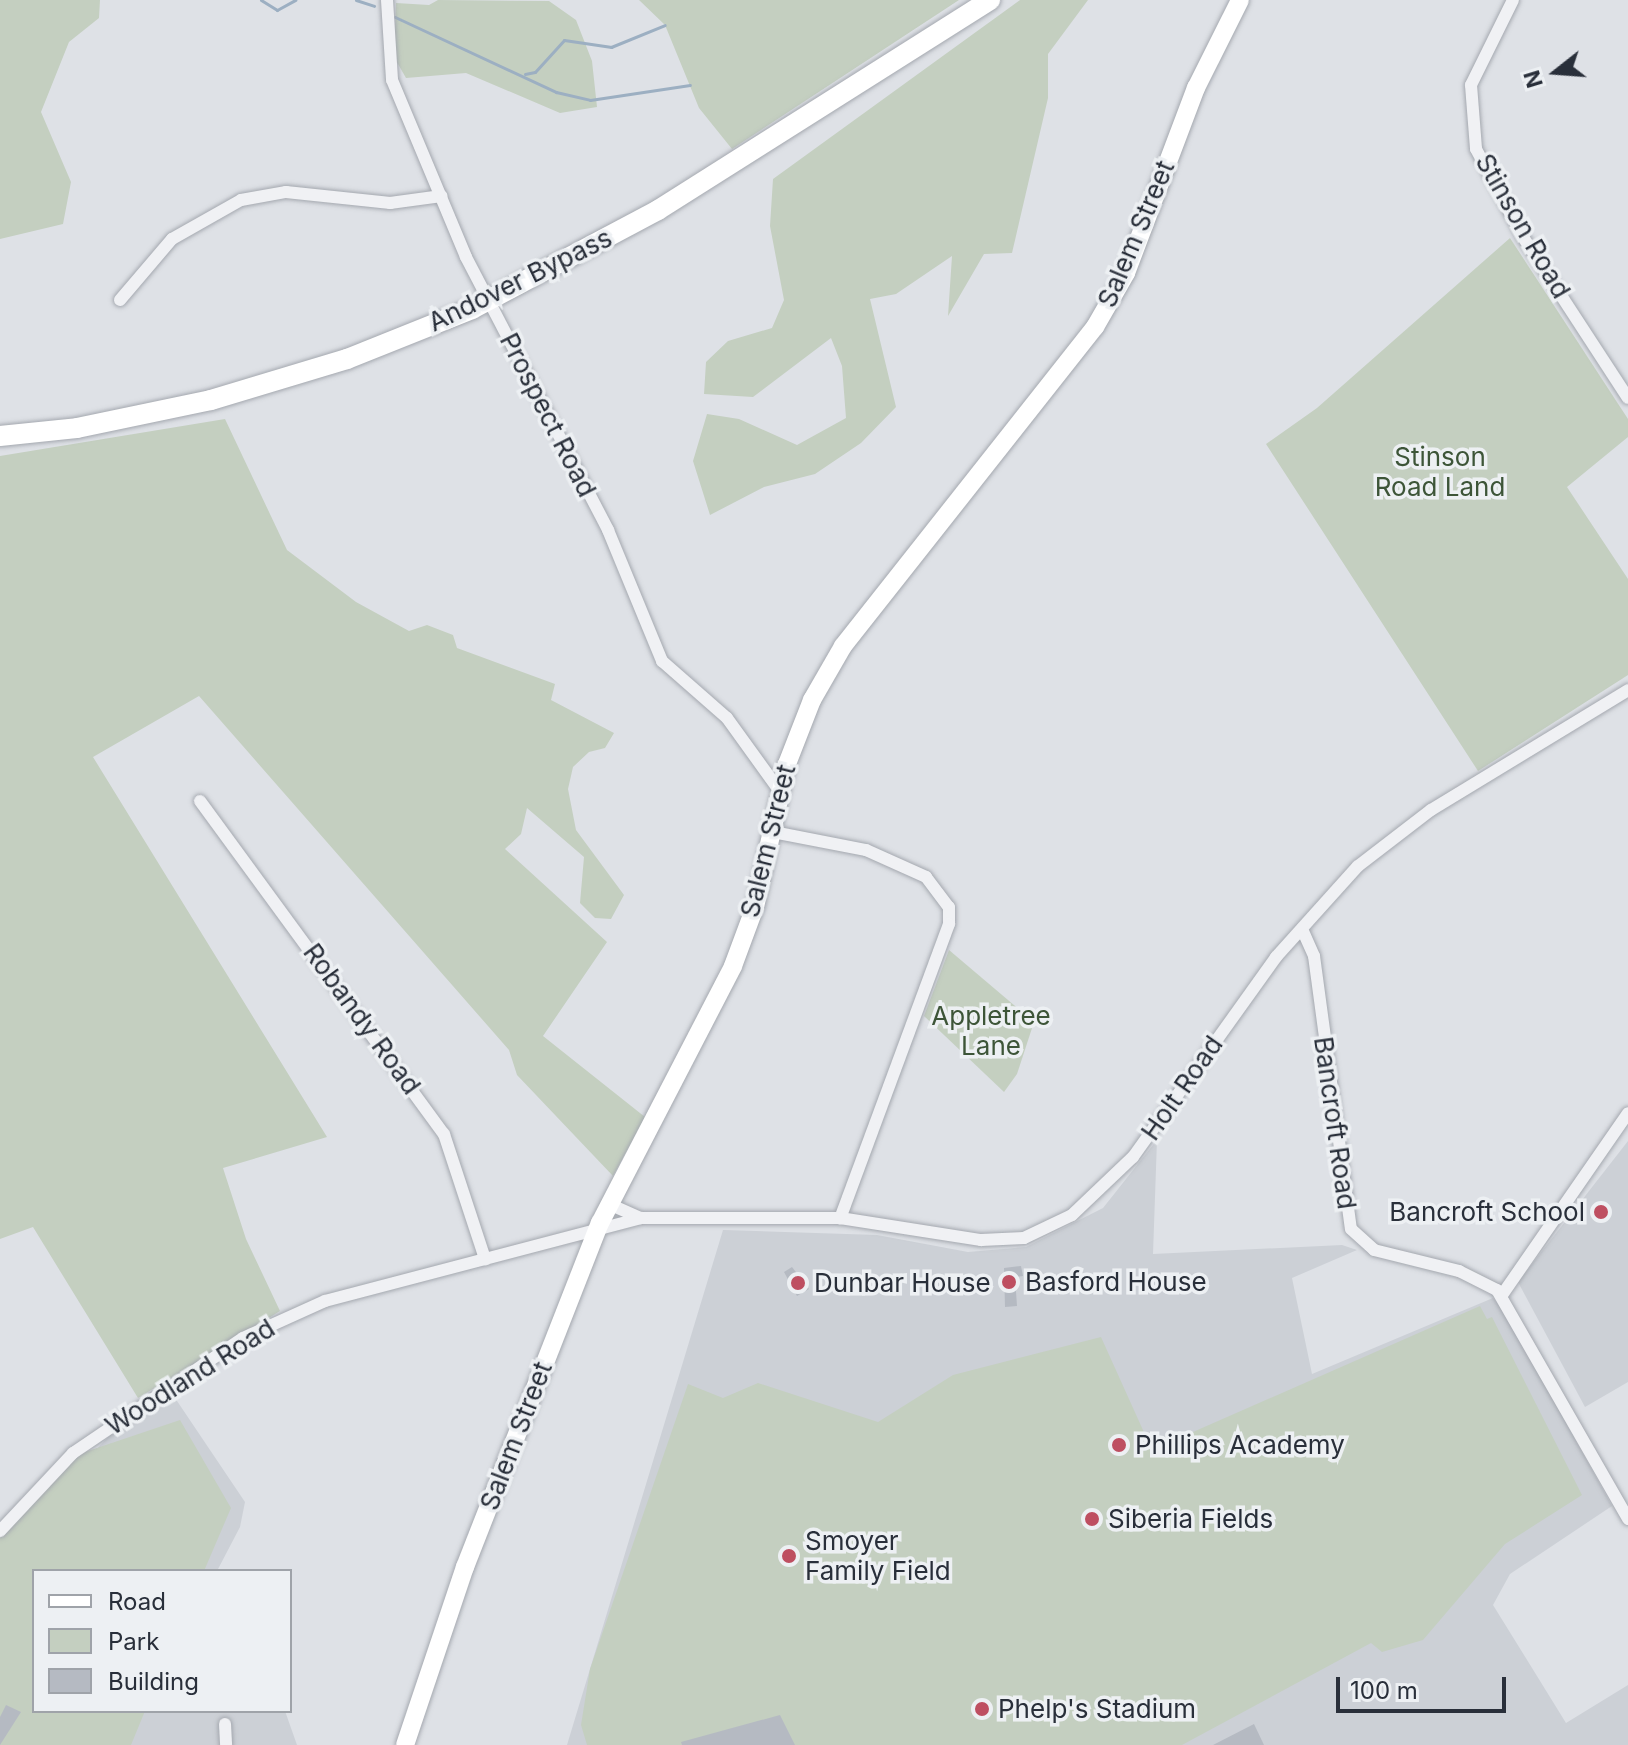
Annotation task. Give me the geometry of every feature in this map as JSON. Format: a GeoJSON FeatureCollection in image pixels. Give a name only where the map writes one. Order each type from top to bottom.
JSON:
{"type":"FeatureCollection","features":[{"type":"Feature","properties":{"kind":"main road","name":"Andover Bypass"},"geometry":{"type":"LineString","coordinates":[[0,436],[77,428],[211,400],[347,359],[489,301],[658,210],[990,0]]}},
{"type":"Feature","properties":{"kind":"street","name":"Prospect Road"},"geometry":{"type":"LineString","coordinates":[[387,0],[388,65],[442,196],[489,301],[608,530],[662,661],[727,718],[781,793]]}},
{"type":"Feature","properties":{"kind":"street","name":"Salem Street"},"geometry":{"type":"LineString","coordinates":[[405,1745],[465,1567],[598,1229],[733,966],[773,832],[781,793],[812,700],[843,646],[1050,391],[1110,304],[1196,88],[1240,0]]}},
{"type":"Feature","properties":{"kind":"street","name":"Stinson Road"},"geometry":{"type":"LineString","coordinates":[[1513,0],[1471,85],[1476,149],[1523,237],[1628,398]]}},
{"type":"Feature","properties":{"kind":"street"},"geometry":{"type":"LineString","coordinates":[[120,300],[172,239],[241,200],[286,192],[390,203],[442,196]]}},
{"type":"Feature","properties":{"kind":"street","name":"Holt Road"},"geometry":{"type":"LineString","coordinates":[[598,1229],[641,1218],[840,1218],[1008,1241],[1074,1214],[1133,1157],[1302,929],[1358,866],[1402,830],[1628,690]]}},
{"type":"Feature","properties":{"kind":"street","name":"Robandy Road"},"geometry":{"type":"LineString","coordinates":[[200,801],[444,1134],[485,1259]]}},
{"type":"Feature","properties":{"kind":"street"},"geometry":{"type":"LineString","coordinates":[[773,832],[866,850],[926,877],[949,907],[949,924],[840,1218]]}},
{"type":"Feature","properties":{"kind":"street","name":"Bancroft Road"},"geometry":{"type":"LineString","coordinates":[[1302,929],[1314,956],[1351,1229],[1374,1250],[1459,1271],[1502,1295]]}},
{"type":"Feature","properties":{"kind":"street"},"geometry":{"type":"LineString","coordinates":[[1628,1113],[1502,1295],[1628,1519]]}},
{"type":"Feature","properties":{"kind":"street","name":"Holt Road"},"geometry":{"type":"LineString","coordinates":[[609,1204],[641,1218]]}},
{"type":"Feature","properties":{"kind":"street","name":"Woodland Road"},"geometry":{"type":"LineString","coordinates":[[0,1531],[73,1453],[243,1338],[325,1301],[598,1229]]}},
{"type":"Feature","properties":{"kind":"street"},"geometry":{"type":"LineString","coordinates":[[225,1724],[226,1745]]}},
{"type":"Feature","properties":{"kind":"shaded area","name":"Siberia Fields"},"geometry":{"type":"Polygon","coordinates":[[[1157,1140],[1153,1254],[1342,1245],[1357,1250],[1292,1278],[1312,1374],[1493,1298],[1505,1312],[1612,1506],[1510,1574],[1493,1605],[1566,1723],[1628,1685],[1628,1745],[567,1745],[723,1230],[877,1235],[968,1252],[1026,1247],[1103,1208],[1157,1140]]]}},
{"type":"Feature","properties":{"kind":"shaded area","name":"Bancroft School"},"geometry":{"type":"Polygon","coordinates":[[[1628,1141],[1628,1382],[1585,1407],[1518,1282],[1628,1141]]]}},
{"type":"Feature","properties":{"kind":"shaded area"},"geometry":{"type":"Polygon","coordinates":[[[173,1395],[245,1502],[240,1527],[218,1569],[32,1569],[32,1713],[286,1713],[297,1745],[0,1745],[0,1550],[113,1432],[173,1395]]]}},
{"type":"Feature","properties":{"kind":"green space"},"geometry":{"type":"Polygon","coordinates":[[[0,0],[100,0],[99,18],[69,42],[41,112],[71,182],[63,224],[0,239],[0,0]]]}},
{"type":"Feature","properties":{"kind":"green space"},"geometry":{"type":"Polygon","coordinates":[[[438,0],[549,1],[576,20],[592,61],[597,107],[560,113],[466,73],[406,78],[394,57],[396,3],[429,5],[438,0]]]}},
{"type":"Feature","properties":{"kind":"green space"},"geometry":{"type":"Polygon","coordinates":[[[639,0],[959,0],[732,149],[699,108],[665,25],[639,0]]]}},
{"type":"Feature","properties":{"kind":"green space"},"geometry":{"type":"Polygon","coordinates":[[[1020,0],[1088,0],[1048,54],[1048,98],[1012,253],[984,254],[948,316],[952,256],[896,294],[870,299],[896,407],[861,443],[815,474],[764,487],[710,515],[693,461],[707,414],[739,419],[797,445],[846,418],[842,366],[831,338],[753,397],[704,394],[706,362],[728,341],[772,328],[784,300],[770,226],[773,179],[1020,0]]]}},
{"type":"Feature","properties":{"kind":"green space","name":"Stinson Road Land"},"geometry":{"type":"Polygon","coordinates":[[[1510,238],[1628,419],[1628,437],[1567,487],[1628,579],[1628,675],[1478,771],[1266,444],[1317,408],[1510,238]]]}},
{"type":"Feature","properties":{"kind":"green space"},"geometry":{"type":"Polygon","coordinates":[[[225,419],[287,550],[356,602],[409,631],[427,625],[453,635],[457,648],[555,684],[551,700],[614,733],[605,748],[589,752],[573,767],[568,789],[576,830],[624,895],[611,919],[595,918],[580,903],[584,857],[527,808],[521,834],[505,849],[607,942],[543,1036],[645,1117],[613,1176],[517,1075],[509,1050],[199,696],[93,757],[327,1137],[223,1168],[246,1239],[280,1311],[138,1398],[33,1227],[0,1239],[0,456],[225,419]]]}},
{"type":"Feature","properties":{"kind":"green space","name":"Appletree Lane"},"geometry":{"type":"Polygon","coordinates":[[[949,950],[1034,1022],[1017,1074],[1004,1092],[924,1016],[949,950]]]}},
{"type":"Feature","properties":{"kind":"green space","name":"Siberia Fields"},"geometry":{"type":"Polygon","coordinates":[[[1480,1306],[1487,1319],[1492,1317],[1582,1495],[1505,1544],[1423,1640],[1382,1652],[1371,1643],[1182,1745],[587,1745],[581,1725],[590,1669],[688,1384],[723,1398],[758,1383],[878,1422],[953,1375],[1101,1337],[1152,1450],[1480,1306]]]}},
{"type":"Feature","properties":{"kind":"green space"},"geometry":{"type":"Polygon","coordinates":[[[180,1420],[231,1508],[205,1569],[32,1569],[32,1713],[144,1713],[131,1745],[0,1745],[0,1531],[29,1496],[82,1453],[180,1420]]]}},
{"type":"Feature","properties":{"kind":"building","name":"Basford House"},"geometry":{"type":"Polygon","coordinates":[[[1021,1266],[1023,1276],[1015,1277],[1017,1306],[1005,1307],[1004,1268],[1021,1266]]]}},
{"type":"Feature","properties":{"kind":"building","name":"Dunbar House"},"geometry":{"type":"Polygon","coordinates":[[[792,1267],[809,1289],[797,1296],[784,1272],[792,1267]]]}},
{"type":"Feature","properties":{"kind":"building"},"geometry":{"type":"Polygon","coordinates":[[[6,1705],[21,1712],[0,1745],[0,1717],[6,1705]]]}},
{"type":"Feature","properties":{"kind":"building"},"geometry":{"type":"Polygon","coordinates":[[[780,1715],[795,1745],[682,1745],[681,1742],[780,1715]]]}},
{"type":"Feature","properties":{"kind":"building"},"geometry":{"type":"Polygon","coordinates":[[[1254,1724],[1264,1745],[1213,1745],[1254,1724]]]}},
{"type":"Feature","properties":{"kind":"waterway"},"geometry":{"type":"LineString","coordinates":[[261,0],[277,10],[295,0]]}},
{"type":"Feature","properties":{"kind":"waterway"},"geometry":{"type":"LineString","coordinates":[[356,0],[374,6]]}},
{"type":"Feature","properties":{"kind":"waterway"},"geometry":{"type":"LineString","coordinates":[[395,17],[556,92],[590,100],[690,85]]}},
{"type":"Feature","properties":{"kind":"waterway"},"geometry":{"type":"LineString","coordinates":[[525,74],[535,72],[564,40],[611,47],[665,25]]}},
{"type":"Feature","properties":{"kind":"place","name":"Bancroft School"},"geometry":{"type":"Point","coordinates":[1601,1212]}},
{"type":"Feature","properties":{"kind":"place","name":"Basford House"},"geometry":{"type":"Point","coordinates":[1009,1282]}},
{"type":"Feature","properties":{"kind":"place","name":"Dunbar House"},"geometry":{"type":"Point","coordinates":[798,1283]}},
{"type":"Feature","properties":{"kind":"place","name":"Phillips Academy"},"geometry":{"type":"Point","coordinates":[1119,1445]}},
{"type":"Feature","properties":{"kind":"place","name":"Siberia Fields"},"geometry":{"type":"Point","coordinates":[1092,1519]}},
{"type":"Feature","properties":{"kind":"place","name":"Smoyer Family Field"},"geometry":{"type":"Point","coordinates":[789,1556]}},
{"type":"Feature","properties":{"kind":"place","name":"Phelp's Stadium"},"geometry":{"type":"Point","coordinates":[982,1709]}}]}
